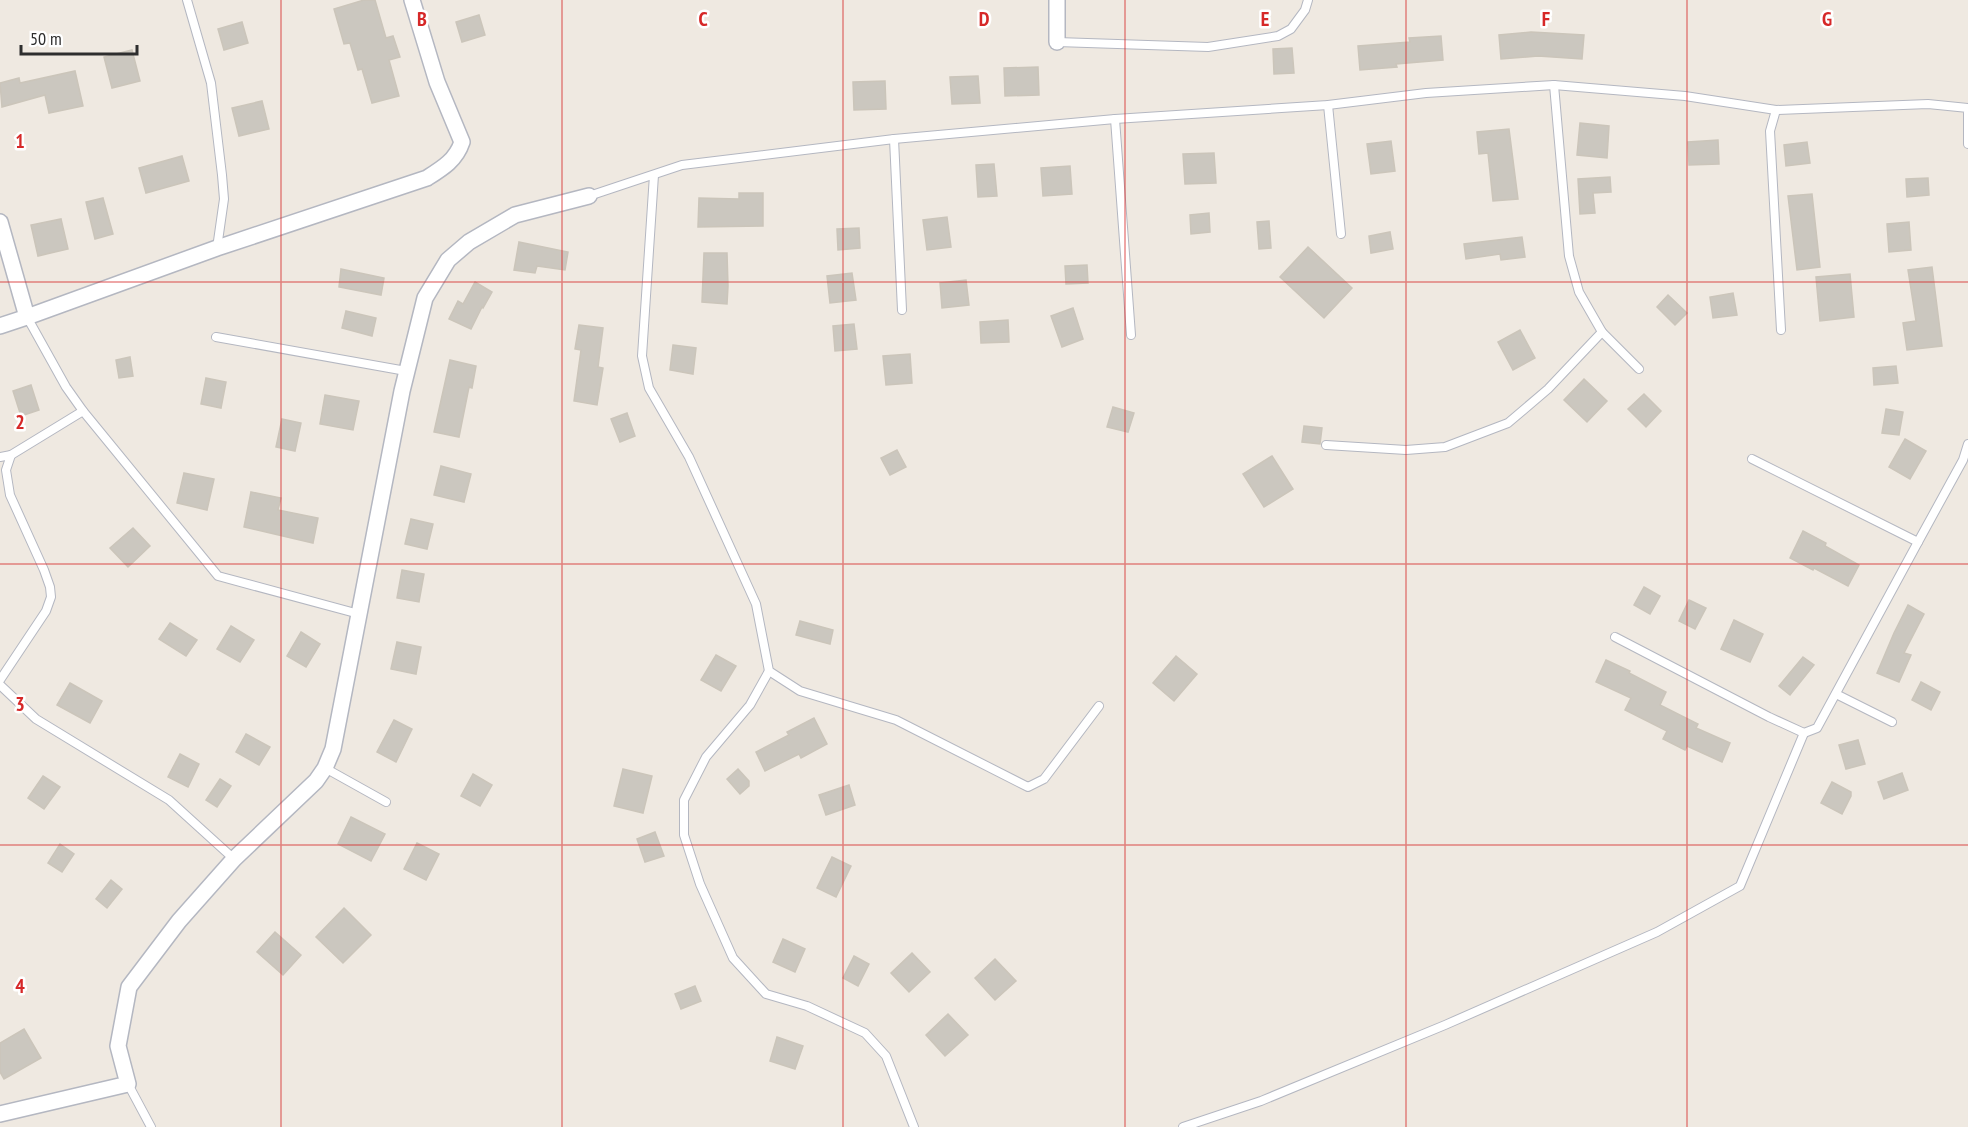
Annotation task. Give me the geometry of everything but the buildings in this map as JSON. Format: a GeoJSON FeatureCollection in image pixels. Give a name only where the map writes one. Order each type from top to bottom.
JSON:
{"type":"FeatureCollection","features":[{"type":"Feature","properties":{"kind":"street"},"geometry":{"type":"LineString","coordinates":[[0,326],[217,248],[427,178],[443,169],[458,154],[462,142],[436,82],[412,0]]}},
{"type":"Feature","properties":{"kind":"street"},"geometry":{"type":"LineString","coordinates":[[1057,0],[1057,42]]}},
{"type":"Feature","properties":{"kind":"street"},"geometry":{"type":"LineString","coordinates":[[0,1114],[128,1084],[118,1046],[129,987],[179,921],[234,859],[316,781],[325,768],[333,749],[406,371],[425,298],[448,260],[469,242],[515,215],[589,196]]}},
{"type":"Feature","properties":{"kind":"street"},"geometry":{"type":"LineString","coordinates":[[0,222],[27,317]]}},
{"type":"Feature","properties":{"kind":"lane"},"geometry":{"type":"LineString","coordinates":[[187,0],[211,83],[221,165],[224,199],[217,248]]}},
{"type":"Feature","properties":{"kind":"lane"},"geometry":{"type":"LineString","coordinates":[[1057,42],[1208,47],[1278,36],[1292,29],[1305,10],[1308,0]]}},
{"type":"Feature","properties":{"kind":"lane"},"geometry":{"type":"LineString","coordinates":[[1554,85],[1569,256],[1578,292],[1602,332],[1639,369]]}},
{"type":"Feature","properties":{"kind":"lane"},"geometry":{"type":"LineString","coordinates":[[589,196],[682,165],[894,139],[1115,119],[1328,105],[1426,93],[1554,85],[1685,96],[1776,110],[1928,104],[1968,108],[1968,144]]}},
{"type":"Feature","properties":{"kind":"lane"},"geometry":{"type":"LineString","coordinates":[[1328,105],[1341,234]]}},
{"type":"Feature","properties":{"kind":"lane"},"geometry":{"type":"LineString","coordinates":[[1776,110],[1770,131],[1781,330]]}},
{"type":"Feature","properties":{"kind":"lane"},"geometry":{"type":"LineString","coordinates":[[1115,119],[1131,335]]}},
{"type":"Feature","properties":{"kind":"lane"},"geometry":{"type":"LineString","coordinates":[[894,139],[902,310]]}},
{"type":"Feature","properties":{"kind":"lane"},"geometry":{"type":"LineString","coordinates":[[654,175],[642,356],[649,388],[689,457],[756,604],[769,671],[750,705],[706,757],[684,800],[684,835],[700,884],[733,958],[766,994],[807,1006],[865,1033],[886,1056],[914,1127]]}},
{"type":"Feature","properties":{"kind":"lane"},"geometry":{"type":"LineString","coordinates":[[27,317],[66,387],[83,411],[218,576],[359,614]]}},
{"type":"Feature","properties":{"kind":"lane"},"geometry":{"type":"LineString","coordinates":[[1326,445],[1406,450],[1445,447],[1508,423],[1548,388],[1602,332]]}},
{"type":"Feature","properties":{"kind":"lane"},"geometry":{"type":"LineString","coordinates":[[216,337],[406,371]]}},
{"type":"Feature","properties":{"kind":"lane"},"geometry":{"type":"LineString","coordinates":[[0,457],[11,456],[83,411]]}},
{"type":"Feature","properties":{"kind":"lane"},"geometry":{"type":"LineString","coordinates":[[1615,638],[1804,733],[1817,728],[1918,542],[1965,461],[1968,444]]}},
{"type":"Feature","properties":{"kind":"lane"},"geometry":{"type":"LineString","coordinates":[[0,680],[46,611],[51,597],[44,570],[10,495],[6,470],[11,456]]}},
{"type":"Feature","properties":{"kind":"lane"},"geometry":{"type":"LineString","coordinates":[[1752,459],[1918,542]]}},
{"type":"Feature","properties":{"kind":"lane"},"geometry":{"type":"LineString","coordinates":[[769,671],[800,691],[896,720],[1029,787],[1044,779],[1099,706]]}},
{"type":"Feature","properties":{"kind":"lane"},"geometry":{"type":"LineString","coordinates":[[0,685],[36,719],[169,800],[234,859]]}},
{"type":"Feature","properties":{"kind":"lane"},"geometry":{"type":"LineString","coordinates":[[1836,694],[1892,722]]}},
{"type":"Feature","properties":{"kind":"lane"},"geometry":{"type":"LineString","coordinates":[[1183,1127],[1261,1101],[1445,1025],[1658,932],[1740,886],[1804,733]]}},
{"type":"Feature","properties":{"kind":"lane"},"geometry":{"type":"LineString","coordinates":[[325,768],[386,802]]}},
{"type":"Feature","properties":{"kind":"lane"},"geometry":{"type":"LineString","coordinates":[[128,1084],[151,1127]]}}]}
